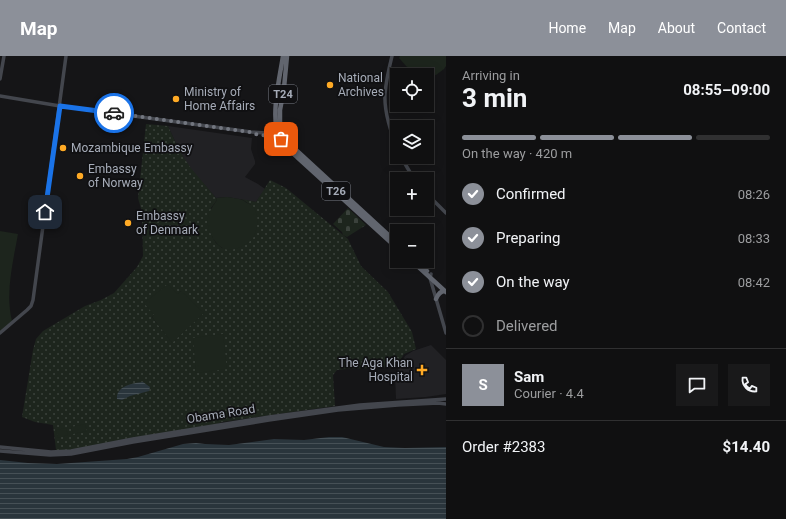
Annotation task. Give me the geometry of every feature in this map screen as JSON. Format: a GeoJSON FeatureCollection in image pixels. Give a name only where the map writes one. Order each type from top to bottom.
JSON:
{"type":"FeatureCollection","features":[{"type":"Feature","properties":{"kind":"highway","name":"T24"},"geometry":{"type":"LineString","coordinates":[[279,132],[276,123],[276,104],[282,56]]}},
{"type":"Feature","properties":{"kind":"highway","name":"T24"},"geometry":{"type":"LineString","coordinates":[[279,132],[279,116],[284,88],[287,56]]}},
{"type":"Feature","properties":{"kind":"highway"},"geometry":{"type":"LineString","coordinates":[[276,123],[270,134],[286,146]]}},
{"type":"Feature","properties":{"kind":"highway","name":"T26"},"geometry":{"type":"LineString","coordinates":[[279,132],[286,146],[390,242]]}},
{"type":"Feature","properties":{"kind":"highway","name":"T26"},"geometry":{"type":"LineString","coordinates":[[279,132],[296,150],[390,237]]}},
{"type":"Feature","properties":{"kind":"highway"},"geometry":{"type":"LineString","coordinates":[[421,268],[446,288]]}},
{"type":"Feature","properties":{"kind":"highway"},"geometry":{"type":"LineString","coordinates":[[424,268],[446,292]]}},
{"type":"Feature","properties":{"kind":"highway"},"geometry":{"type":"LineString","coordinates":[[436,298],[442,291],[446,292]]}},
{"type":"Feature","properties":{"kind":"street"},"geometry":{"type":"LineString","coordinates":[[0,79],[4,56]]}},
{"type":"Feature","properties":{"kind":"street"},"geometry":{"type":"LineString","coordinates":[[0,333],[31,306],[33,300],[66,56]]}},
{"type":"Feature","properties":{"kind":"street"},"geometry":{"type":"LineString","coordinates":[[390,125],[385,101],[386,84],[392,56]]}},
{"type":"Feature","properties":{"kind":"street"},"geometry":{"type":"LineString","coordinates":[[0,96],[60,106],[251,132],[270,134],[279,132]]}},
{"type":"Feature","properties":{"kind":"street"},"geometry":{"type":"LineString","coordinates":[[434,201],[446,213]]}},
{"type":"Feature","properties":{"kind":"street"},"geometry":{"type":"LineString","coordinates":[[431,276],[446,333]]}},
{"type":"Feature","properties":{"kind":"street","name":"Obama Road"},"geometry":{"type":"LineString","coordinates":[[0,447],[51,452],[71,451],[171,432],[276,416],[360,405],[446,399]]}},
{"type":"Feature","properties":{"kind":"street","name":"Obama Road"},"geometry":{"type":"LineString","coordinates":[[0,451],[50,455],[71,454],[141,441],[330,411],[398,405],[446,404]]}},
{"type":"Feature","properties":{"kind":"shaded area"},"geometry":{"type":"Polygon","coordinates":[[[168,126],[252,138],[251,149],[255,164],[245,177],[265,189],[256,202],[227,197],[216,198],[189,167],[168,126]]]}},
{"type":"Feature","properties":{"kind":"shaded area","name":"The Aga Khan Hospital"},"geometry":{"type":"Polygon","coordinates":[[[431,345],[446,360],[446,394],[396,399],[395,375],[405,356],[413,351],[431,345]]]}},
{"type":"Feature","properties":{"kind":"shaded area"},"geometry":{"type":"Polygon","coordinates":[[[143,382],[150,387],[149,391],[130,396],[122,400],[117,399],[117,395],[122,388],[130,384],[143,382]]]}},
{"type":"Feature","properties":{"kind":"shaded area"},"geometry":{"type":"Polygon","coordinates":[[[342,437],[384,447],[446,447],[446,519],[0,519],[0,460],[57,464],[127,459],[183,444],[196,443],[229,445],[274,439],[304,440],[342,437]]]}},
{"type":"Feature","properties":{"kind":"green space"},"geometry":{"type":"Polygon","coordinates":[[[400,56],[446,56],[446,66],[436,75],[434,75],[434,68],[409,68],[399,58],[400,56]]]}},
{"type":"Feature","properties":{"kind":"green space"},"geometry":{"type":"Polygon","coordinates":[[[146,124],[168,126],[179,150],[190,167],[216,198],[217,200],[211,208],[212,236],[216,243],[222,248],[251,205],[242,199],[256,202],[270,180],[286,188],[348,239],[361,266],[388,292],[412,332],[416,349],[404,354],[396,367],[337,370],[333,375],[335,406],[222,422],[212,426],[91,450],[56,450],[53,425],[35,422],[22,417],[36,339],[43,331],[85,306],[114,293],[137,267],[143,256],[142,212],[138,198],[146,124]],[[181,291],[152,317],[172,342],[181,291]]]}},
{"type":"Feature","properties":{"kind":"green space"},"geometry":{"type":"Polygon","coordinates":[[[227,197],[240,199],[250,204],[255,209],[257,217],[257,226],[253,238],[244,245],[230,250],[219,246],[211,234],[208,225],[208,216],[217,200],[216,198],[227,197]]]}},
{"type":"Feature","properties":{"kind":"green space"},"geometry":{"type":"Polygon","coordinates":[[[348,208],[366,225],[347,237],[343,235],[342,232],[333,224],[348,208]]]}},
{"type":"Feature","properties":{"kind":"green space"},"geometry":{"type":"Polygon","coordinates":[[[0,231],[18,234],[12,266],[9,300],[12,321],[0,332],[0,231]]]}},
{"type":"Feature","properties":{"kind":"green space"},"geometry":{"type":"Polygon","coordinates":[[[168,284],[177,294],[181,291],[204,313],[172,343],[152,317],[154,315],[144,303],[168,284]]]}},
{"type":"Feature","properties":{"kind":"green space"},"geometry":{"type":"Polygon","coordinates":[[[223,334],[227,369],[196,373],[193,338],[223,334]]]}},
{"type":"Feature","properties":{"kind":"green space"},"geometry":{"type":"Polygon","coordinates":[[[85,424],[87,431],[73,434],[71,427],[85,424]]]}},
{"type":"Feature","properties":{"kind":"green space"},"geometry":{"type":"Polygon","coordinates":[[[66,428],[68,435],[58,438],[56,430],[66,428]]]}},
{"type":"Feature","properties":{"kind":"way so far"},"geometry":{"type":"LineString","coordinates":[[114,113],[250,132],[260,135],[278,134],[281,139]]}},
{"type":"Feature","properties":{"kind":"place","name":"National Archives"},"geometry":{"type":"Point","coordinates":[330,85]}},
{"type":"Feature","properties":{"kind":"place","name":"Ministry of Home Affairs"},"geometry":{"type":"Point","coordinates":[176,99]}},
{"type":"Feature","properties":{"kind":"place","name":"Mozambique Embassy"},"geometry":{"type":"Point","coordinates":[63,148]}},
{"type":"Feature","properties":{"kind":"place","name":"Embassy of Norway"},"geometry":{"type":"Point","coordinates":[80,176]}},
{"type":"Feature","properties":{"kind":"place","name":"Embassy of Denmark"},"geometry":{"type":"Point","coordinates":[128,223]}},
{"type":"Feature","properties":{"kind":"place","name":"The Aga Khan Hospital"},"geometry":{"type":"Point","coordinates":[422,370]}},
{"type":"Feature","properties":{"kind":"route"},"geometry":{"type":"LineString","coordinates":[[45,212],[60,106],[114,113]]}}]}
